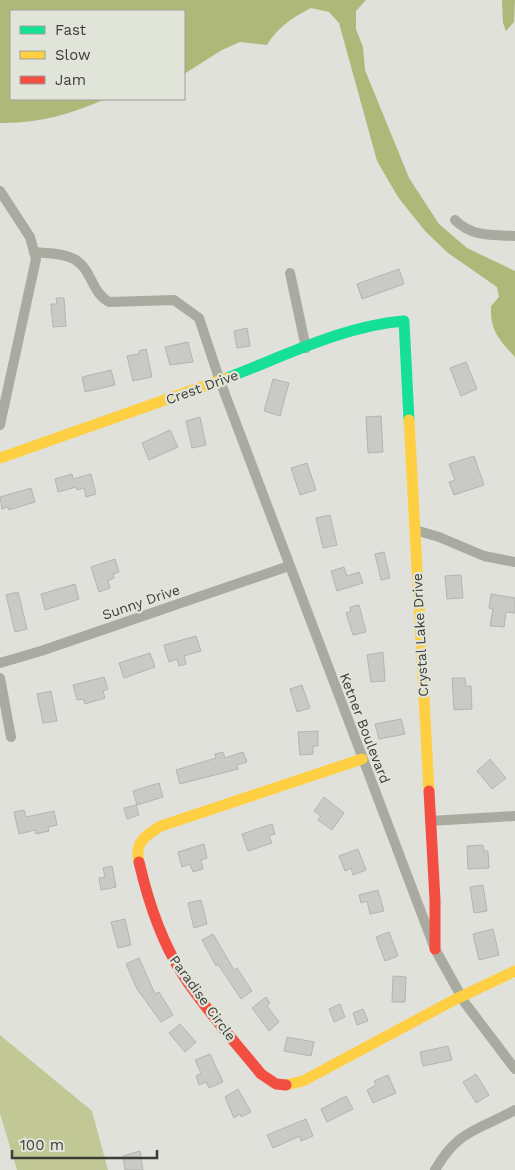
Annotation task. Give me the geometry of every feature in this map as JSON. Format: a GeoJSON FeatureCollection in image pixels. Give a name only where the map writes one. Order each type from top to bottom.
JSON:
{"type":"FeatureCollection","features":[{"type":"Feature","properties":{"kind":"street"},"geometry":{"type":"LineString","coordinates":[[0,191],[30,237],[36,258],[0,425]]}},
{"type":"Feature","properties":{"kind":"street"},"geometry":{"type":"LineString","coordinates":[[455,220],[463,228],[474,233],[515,236]]}},
{"type":"Feature","properties":{"kind":"street","name":"Ketner Boulevard"},"geometry":{"type":"LineString","coordinates":[[34,252],[59,255],[77,260],[88,273],[100,297],[109,302],[174,300],[199,318],[289,566],[435,949],[461,996],[515,1069]]}},
{"type":"Feature","properties":{"kind":"street"},"geometry":{"type":"LineString","coordinates":[[290,273],[306,348]]}},
{"type":"Feature","properties":{"kind":"street","name":"Crest Drive"},"geometry":{"type":"LineString","coordinates":[[0,458],[378,323],[404,321]]}},
{"type":"Feature","properties":{"kind":"street","name":"Crystal Lake Drive"},"geometry":{"type":"LineString","coordinates":[[404,321],[435,900],[435,949]]}},
{"type":"Feature","properties":{"kind":"street"},"geometry":{"type":"LineString","coordinates":[[415,530],[439,537],[484,556],[515,562]]}},
{"type":"Feature","properties":{"kind":"street","name":"Sunny Drive"},"geometry":{"type":"LineString","coordinates":[[0,663],[41,652],[289,566]]}},
{"type":"Feature","properties":{"kind":"street"},"geometry":{"type":"LineString","coordinates":[[0,678],[11,737]]}},
{"type":"Feature","properties":{"kind":"street","name":"Paradise Circle"},"geometry":{"type":"LineString","coordinates":[[362,759],[161,826],[144,836],[139,844],[139,865],[159,928],[173,959],[198,996],[261,1074],[277,1086],[284,1087],[303,1081],[461,996],[515,971]]}},
{"type":"Feature","properties":{"kind":"street"},"geometry":{"type":"LineString","coordinates":[[430,821],[515,816]]}},
{"type":"Feature","properties":{"kind":"street"},"geometry":{"type":"LineString","coordinates":[[435,1170],[445,1154],[459,1138],[515,1110]]}},
{"type":"Feature","properties":{"kind":"shaded area"},"geometry":{"type":"Polygon","coordinates":[[[0,0],[366,0],[356,11],[356,29],[363,47],[365,70],[409,178],[439,224],[467,248],[515,271],[515,357],[500,340],[492,322],[491,306],[499,297],[497,287],[448,253],[425,231],[398,197],[377,161],[339,23],[329,12],[311,8],[286,23],[267,45],[240,42],[222,50],[185,73],[185,10],[10,10],[10,100],[102,100],[54,117],[27,122],[0,123],[0,0]]]}},
{"type":"Feature","properties":{"kind":"shaded area"},"geometry":{"type":"Polygon","coordinates":[[[502,0],[515,0],[514,22],[506,31],[503,23],[502,0]]]}},
{"type":"Feature","properties":{"kind":"shaded area"},"geometry":{"type":"Polygon","coordinates":[[[0,1035],[92,1111],[108,1170],[17,1170],[0,1114],[0,1035]]]}},
{"type":"Feature","properties":{"kind":"building"},"geometry":{"type":"Polygon","coordinates":[[[399,269],[404,284],[362,299],[357,284],[399,269]]]}},
{"type":"Feature","properties":{"kind":"building"},"geometry":{"type":"Polygon","coordinates":[[[56,298],[64,298],[66,326],[53,327],[51,304],[57,304],[56,298]]]}},
{"type":"Feature","properties":{"kind":"building"},"geometry":{"type":"Polygon","coordinates":[[[247,328],[250,346],[237,348],[234,331],[247,328]]]}},
{"type":"Feature","properties":{"kind":"building"},"geometry":{"type":"Polygon","coordinates":[[[188,342],[193,362],[170,365],[165,347],[188,342]]]}},
{"type":"Feature","properties":{"kind":"building"},"geometry":{"type":"Polygon","coordinates":[[[146,349],[152,377],[133,381],[127,356],[139,354],[139,351],[146,349]]]}},
{"type":"Feature","properties":{"kind":"building"},"geometry":{"type":"Polygon","coordinates":[[[466,362],[477,389],[461,396],[450,368],[466,362]]]}},
{"type":"Feature","properties":{"kind":"building"},"geometry":{"type":"Polygon","coordinates":[[[111,370],[115,385],[85,392],[82,377],[111,370]]]}},
{"type":"Feature","properties":{"kind":"building"},"geometry":{"type":"Polygon","coordinates":[[[273,379],[289,383],[280,416],[264,411],[273,379]]]}},
{"type":"Feature","properties":{"kind":"building"},"geometry":{"type":"Polygon","coordinates":[[[381,416],[383,452],[368,453],[366,417],[381,416]]]}},
{"type":"Feature","properties":{"kind":"building"},"geometry":{"type":"Polygon","coordinates":[[[200,417],[206,445],[192,448],[186,421],[200,417]]]}},
{"type":"Feature","properties":{"kind":"building"},"geometry":{"type":"Polygon","coordinates":[[[170,430],[178,447],[149,460],[142,443],[170,430]]]}},
{"type":"Feature","properties":{"kind":"building"},"geometry":{"type":"Polygon","coordinates":[[[474,456],[484,485],[454,495],[449,482],[455,480],[449,464],[474,456]]]}},
{"type":"Feature","properties":{"kind":"building"},"geometry":{"type":"Polygon","coordinates":[[[307,463],[316,490],[300,495],[291,468],[307,463]]]}},
{"type":"Feature","properties":{"kind":"building"},"geometry":{"type":"Polygon","coordinates":[[[72,474],[73,479],[91,474],[96,494],[86,497],[84,488],[77,490],[76,487],[58,492],[55,479],[72,474]]]}},
{"type":"Feature","properties":{"kind":"building"},"geometry":{"type":"Polygon","coordinates":[[[31,488],[35,502],[9,510],[8,507],[2,509],[0,497],[31,488]]]}},
{"type":"Feature","properties":{"kind":"building"},"geometry":{"type":"Polygon","coordinates":[[[330,515],[337,545],[323,548],[316,518],[330,515]]]}},
{"type":"Feature","properties":{"kind":"building"},"geometry":{"type":"Polygon","coordinates":[[[384,552],[390,578],[381,580],[375,554],[384,552]]]}},
{"type":"Feature","properties":{"kind":"building"},"geometry":{"type":"Polygon","coordinates":[[[115,559],[119,572],[113,574],[114,578],[108,581],[110,588],[99,592],[91,567],[115,559]]]}},
{"type":"Feature","properties":{"kind":"building"},"geometry":{"type":"Polygon","coordinates":[[[344,567],[347,576],[359,572],[363,583],[337,591],[331,571],[344,567]]]}},
{"type":"Feature","properties":{"kind":"building"},"geometry":{"type":"Polygon","coordinates":[[[461,575],[463,598],[447,599],[445,576],[461,575]]]}},
{"type":"Feature","properties":{"kind":"building"},"geometry":{"type":"Polygon","coordinates":[[[75,584],[79,599],[45,610],[41,594],[75,584]]]}},
{"type":"Feature","properties":{"kind":"building"},"geometry":{"type":"Polygon","coordinates":[[[18,592],[27,629],[15,632],[6,595],[18,592]]]}},
{"type":"Feature","properties":{"kind":"building"},"geometry":{"type":"Polygon","coordinates":[[[491,594],[515,598],[515,613],[506,612],[504,627],[490,626],[493,609],[489,608],[491,594]]]}},
{"type":"Feature","properties":{"kind":"building"},"geometry":{"type":"Polygon","coordinates":[[[359,605],[366,632],[353,635],[346,613],[351,611],[350,607],[359,605]]]}},
{"type":"Feature","properties":{"kind":"building"},"geometry":{"type":"Polygon","coordinates":[[[196,636],[201,651],[184,656],[186,664],[179,666],[177,659],[169,662],[164,645],[196,636]]]}},
{"type":"Feature","properties":{"kind":"building"},"geometry":{"type":"Polygon","coordinates":[[[383,652],[385,681],[371,682],[367,655],[383,652]]]}},
{"type":"Feature","properties":{"kind":"building"},"geometry":{"type":"Polygon","coordinates":[[[150,653],[155,667],[124,678],[119,663],[150,653]]]}},
{"type":"Feature","properties":{"kind":"building"},"geometry":{"type":"Polygon","coordinates":[[[104,677],[108,689],[103,691],[105,698],[85,704],[83,699],[77,700],[73,685],[104,677]]]}},
{"type":"Feature","properties":{"kind":"building"},"geometry":{"type":"Polygon","coordinates":[[[452,678],[465,678],[466,686],[471,686],[472,709],[454,710],[452,678]]]}},
{"type":"Feature","properties":{"kind":"building"},"geometry":{"type":"Polygon","coordinates":[[[302,685],[310,708],[297,712],[290,689],[302,685]]]}},
{"type":"Feature","properties":{"kind":"building"},"geometry":{"type":"Polygon","coordinates":[[[51,691],[57,721],[43,723],[37,694],[51,691]]]}},
{"type":"Feature","properties":{"kind":"building"},"geometry":{"type":"Polygon","coordinates":[[[401,719],[405,734],[379,739],[375,724],[401,719]]]}},
{"type":"Feature","properties":{"kind":"building"},"geometry":{"type":"Polygon","coordinates":[[[318,731],[318,746],[313,746],[313,754],[300,755],[298,732],[318,731]]]}},
{"type":"Feature","properties":{"kind":"building"},"geometry":{"type":"Polygon","coordinates":[[[223,752],[225,758],[243,752],[247,762],[237,765],[238,769],[180,784],[176,770],[216,758],[215,754],[223,752]]]}},
{"type":"Feature","properties":{"kind":"building"},"geometry":{"type":"Polygon","coordinates":[[[490,759],[506,778],[492,789],[477,771],[490,759]]]}},
{"type":"Feature","properties":{"kind":"building"},"geometry":{"type":"Polygon","coordinates":[[[159,783],[163,797],[137,805],[133,791],[159,783]]]}},
{"type":"Feature","properties":{"kind":"building"},"geometry":{"type":"Polygon","coordinates":[[[324,797],[344,813],[332,830],[318,820],[321,816],[314,811],[324,797]]]}},
{"type":"Feature","properties":{"kind":"building"},"geometry":{"type":"Polygon","coordinates":[[[136,805],[139,815],[127,819],[124,808],[136,805]]]}},
{"type":"Feature","properties":{"kind":"building"},"geometry":{"type":"Polygon","coordinates":[[[24,810],[26,817],[54,811],[57,825],[48,827],[49,831],[36,834],[35,830],[19,834],[14,812],[24,810]]]}},
{"type":"Feature","properties":{"kind":"building"},"geometry":{"type":"Polygon","coordinates":[[[272,824],[275,834],[269,836],[272,843],[248,851],[242,834],[272,824]]]}},
{"type":"Feature","properties":{"kind":"building"},"geometry":{"type":"Polygon","coordinates":[[[204,844],[207,858],[201,860],[203,869],[193,872],[190,864],[182,867],[178,852],[204,844]]]}},
{"type":"Feature","properties":{"kind":"building"},"geometry":{"type":"Polygon","coordinates":[[[483,845],[484,851],[488,851],[489,868],[468,869],[467,846],[483,845]]]}},
{"type":"Feature","properties":{"kind":"building"},"geometry":{"type":"Polygon","coordinates":[[[358,849],[366,870],[353,875],[351,868],[345,871],[339,856],[358,849]]]}},
{"type":"Feature","properties":{"kind":"building"},"geometry":{"type":"Polygon","coordinates":[[[112,866],[116,887],[101,890],[99,878],[105,877],[103,868],[112,866]]]}},
{"type":"Feature","properties":{"kind":"building"},"geometry":{"type":"Polygon","coordinates":[[[483,885],[487,911],[474,913],[470,887],[483,885]]]}},
{"type":"Feature","properties":{"kind":"building"},"geometry":{"type":"Polygon","coordinates":[[[378,890],[384,911],[370,914],[367,901],[361,903],[359,895],[378,890]]]}},
{"type":"Feature","properties":{"kind":"building"},"geometry":{"type":"Polygon","coordinates":[[[201,900],[207,924],[194,928],[188,903],[201,900]]]}},
{"type":"Feature","properties":{"kind":"building"},"geometry":{"type":"Polygon","coordinates":[[[125,919],[131,945],[118,948],[111,922],[125,919]]]}},
{"type":"Feature","properties":{"kind":"building"},"geometry":{"type":"Polygon","coordinates":[[[493,929],[499,955],[479,960],[473,934],[493,929]]]}},
{"type":"Feature","properties":{"kind":"building"},"geometry":{"type":"Polygon","coordinates":[[[389,932],[398,956],[385,961],[376,937],[389,932]]]}},
{"type":"Feature","properties":{"kind":"building"},"geometry":{"type":"Polygon","coordinates":[[[213,934],[234,970],[237,968],[252,991],[241,999],[218,964],[216,966],[202,940],[213,934]]]}},
{"type":"Feature","properties":{"kind":"building"},"geometry":{"type":"Polygon","coordinates":[[[139,958],[155,994],[159,992],[173,1015],[161,1022],[137,989],[126,964],[139,958]]]}},
{"type":"Feature","properties":{"kind":"building"},"geometry":{"type":"Polygon","coordinates":[[[393,976],[406,977],[405,1002],[392,1002],[393,976]]]}},
{"type":"Feature","properties":{"kind":"building"},"geometry":{"type":"Polygon","coordinates":[[[266,997],[270,1003],[267,1006],[279,1022],[269,1031],[252,1008],[266,997]]]}},
{"type":"Feature","properties":{"kind":"building"},"geometry":{"type":"Polygon","coordinates":[[[340,1004],[345,1017],[334,1022],[329,1009],[340,1004]]]}},
{"type":"Feature","properties":{"kind":"building"},"geometry":{"type":"Polygon","coordinates":[[[363,1009],[368,1021],[357,1025],[353,1013],[363,1009]]]}},
{"type":"Feature","properties":{"kind":"building"},"geometry":{"type":"Polygon","coordinates":[[[180,1024],[196,1042],[185,1052],[169,1033],[180,1024]]]}},
{"type":"Feature","properties":{"kind":"building"},"geometry":{"type":"Polygon","coordinates":[[[287,1037],[314,1042],[311,1056],[284,1051],[287,1037]]]}},
{"type":"Feature","properties":{"kind":"building"},"geometry":{"type":"Polygon","coordinates":[[[448,1046],[452,1060],[423,1066],[420,1052],[448,1046]]]}},
{"type":"Feature","properties":{"kind":"building"},"geometry":{"type":"Polygon","coordinates":[[[210,1054],[223,1082],[209,1088],[206,1082],[199,1085],[196,1076],[201,1073],[195,1060],[210,1054]]]}},
{"type":"Feature","properties":{"kind":"building"},"geometry":{"type":"Polygon","coordinates":[[[476,1074],[489,1095],[476,1103],[463,1082],[476,1074]]]}},
{"type":"Feature","properties":{"kind":"building"},"geometry":{"type":"Polygon","coordinates":[[[388,1075],[396,1093],[373,1103],[367,1090],[376,1085],[374,1081],[388,1075]]]}},
{"type":"Feature","properties":{"kind":"building"},"geometry":{"type":"Polygon","coordinates":[[[238,1089],[251,1112],[241,1117],[240,1114],[234,1118],[225,1097],[238,1089]]]}},
{"type":"Feature","properties":{"kind":"building"},"geometry":{"type":"Polygon","coordinates":[[[346,1096],[353,1109],[327,1122],[321,1109],[346,1096]]]}},
{"type":"Feature","properties":{"kind":"building"},"geometry":{"type":"Polygon","coordinates":[[[306,1119],[313,1136],[301,1141],[300,1136],[273,1148],[267,1135],[306,1119]]]}},
{"type":"Feature","properties":{"kind":"building"},"geometry":{"type":"Polygon","coordinates":[[[140,1151],[143,1170],[125,1170],[123,1156],[140,1151]]]}},
{"type":"Feature","properties":{"kind":"traffic: fast"},"geometry":{"type":"LineString","coordinates":[[227,378],[337,335],[382,324],[404,321],[409,420]]}},
{"type":"Feature","properties":{"kind":"traffic: slow"},"geometry":{"type":"LineString","coordinates":[[0,458],[227,378]]}},
{"type":"Feature","properties":{"kind":"traffic: slow"},"geometry":{"type":"LineString","coordinates":[[409,420],[429,791]]}},
{"type":"Feature","properties":{"kind":"traffic: slow"},"geometry":{"type":"LineString","coordinates":[[139,862],[138,849],[142,840],[161,826],[362,759]]}},
{"type":"Feature","properties":{"kind":"traffic: slow"},"geometry":{"type":"LineString","coordinates":[[286,1085],[303,1081],[454,1000],[515,971]]}},
{"type":"Feature","properties":{"kind":"traffic: jam"},"geometry":{"type":"LineString","coordinates":[[429,791],[435,900],[435,949]]}},
{"type":"Feature","properties":{"kind":"traffic: jam"},"geometry":{"type":"LineString","coordinates":[[139,862],[156,920],[168,948],[183,975],[210,1013],[261,1074],[276,1084],[286,1085]]}}]}
